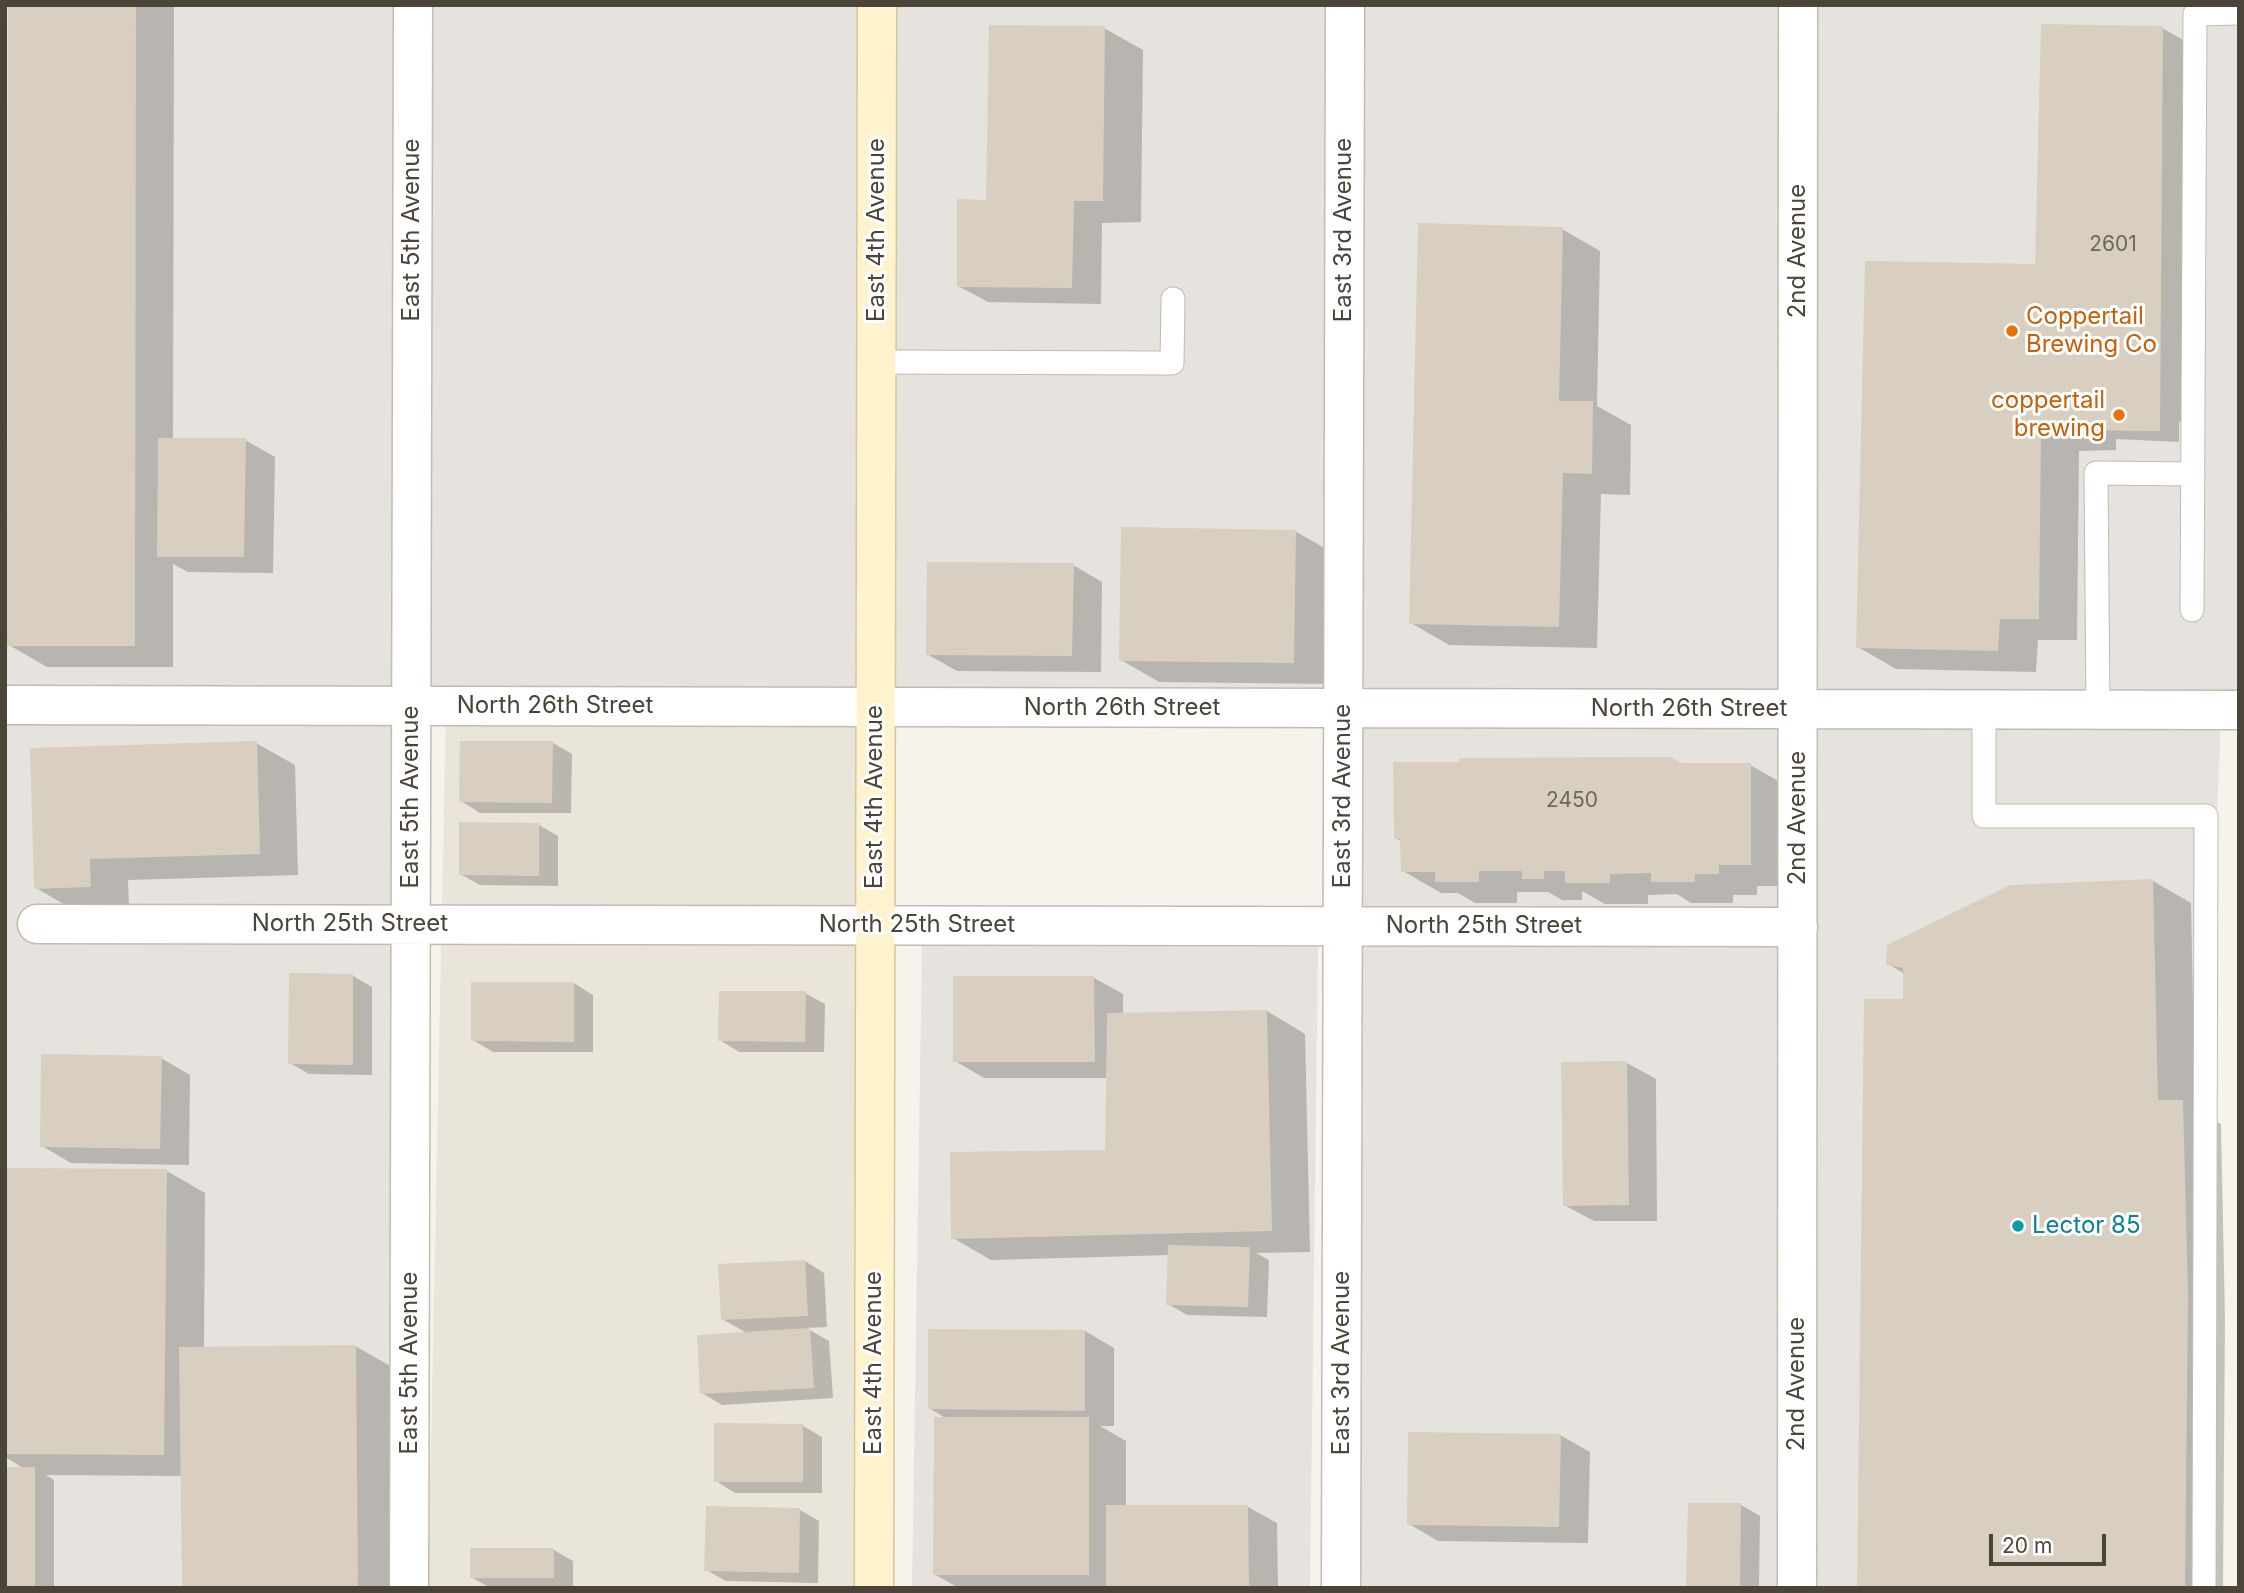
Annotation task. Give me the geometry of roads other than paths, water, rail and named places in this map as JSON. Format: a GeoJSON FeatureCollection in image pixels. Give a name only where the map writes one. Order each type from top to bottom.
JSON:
{"type":"FeatureCollection","features":[{"type":"Feature","properties":{"kind":"street","name":"East 5th Avenue"},"geometry":{"type":"LineString","coordinates":[[410,1588],[413,5]]}},
{"type":"Feature","properties":{"kind":"street","name":"East 4th Avenue"},"geometry":{"type":"LineString","coordinates":[[874,1588],[877,5]]}},
{"type":"Feature","properties":{"kind":"street","name":"East 3rd Avenue"},"geometry":{"type":"LineString","coordinates":[[1341,1588],[1345,5]]}},
{"type":"Feature","properties":{"kind":"street","name":"2nd Avenue"},"geometry":{"type":"LineString","coordinates":[[1797,5],[1797,1588]]}},
{"type":"Feature","properties":{"kind":"street","name":"North 26th Street"},"geometry":{"type":"LineString","coordinates":[[5,705],[2239,710]]}},
{"type":"Feature","properties":{"kind":"street","name":"North 25th Street"},"geometry":{"type":"LineString","coordinates":[[37,923],[1798,927]]}},
{"type":"Feature","properties":{"kind":"lane"},"geometry":{"type":"LineString","coordinates":[[2192,610],[2195,14],[2239,13]]}},
{"type":"Feature","properties":{"kind":"lane"},"geometry":{"type":"LineString","coordinates":[[876,362],[1172,363],[1173,299]]}},
{"type":"Feature","properties":{"kind":"lane"},"geometry":{"type":"LineString","coordinates":[[2098,709],[2096,473],[2193,474]]}},
{"type":"Feature","properties":{"kind":"lane"},"geometry":{"type":"LineString","coordinates":[[1984,709],[1984,816],[2206,816],[2204,1588]]}},
{"type":"Feature","properties":{"kind":"place","name":"Coppertail Brewing Co"},"geometry":{"type":"Point","coordinates":[2012,331]}},
{"type":"Feature","properties":{"kind":"place","name":"coppertail brewing"},"geometry":{"type":"Point","coordinates":[2119,415]}},
{"type":"Feature","properties":{"kind":"place","name":"Lector 85"},"geometry":{"type":"Point","coordinates":[2018,1226]}}]}
